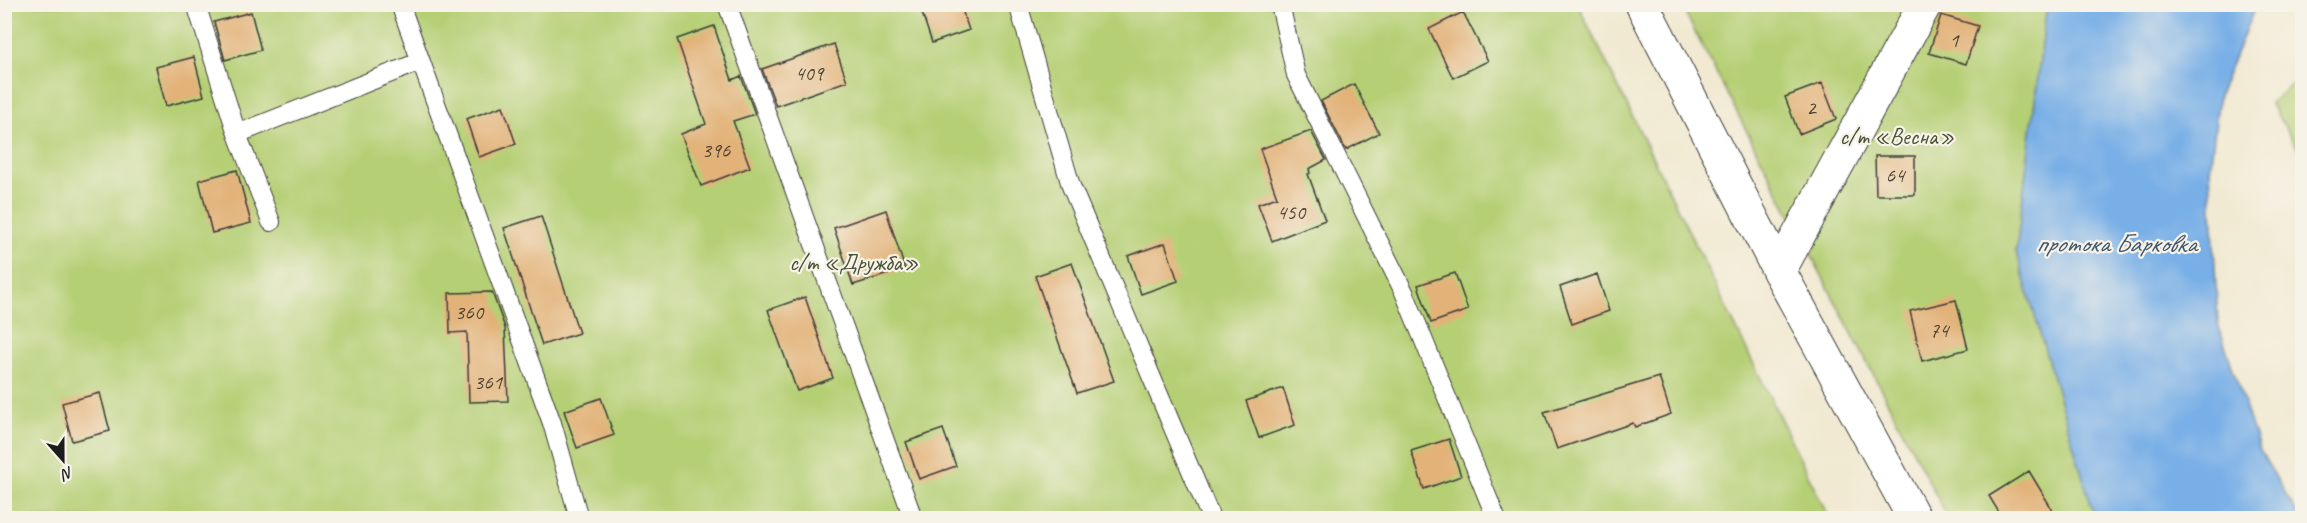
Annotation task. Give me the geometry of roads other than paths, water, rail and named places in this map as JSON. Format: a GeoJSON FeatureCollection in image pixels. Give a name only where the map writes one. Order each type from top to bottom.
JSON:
{"type":"FeatureCollection","features":[{"type":"Feature","properties":{"kind":"main road"},"geometry":{"type":"LineString","coordinates":[[1642,4],[1779,271],[1914,519]]}},
{"type":"Feature","properties":{"kind":"main road"},"geometry":{"type":"LineString","coordinates":[[1779,271],[1925,4]]}},
{"type":"Feature","properties":{"kind":"lane"},"geometry":{"type":"LineString","coordinates":[[196,4],[237,134],[271,222]]}},
{"type":"Feature","properties":{"kind":"lane"},"geometry":{"type":"LineString","coordinates":[[400,4],[419,62],[552,423],[579,519]]}},
{"type":"Feature","properties":{"kind":"lane"},"geometry":{"type":"LineString","coordinates":[[727,4],[913,519]]}},
{"type":"Feature","properties":{"kind":"lane"},"geometry":{"type":"LineString","coordinates":[[1018,4],[1071,186],[1211,519]]}},
{"type":"Feature","properties":{"kind":"lane"},"geometry":{"type":"LineString","coordinates":[[1280,4],[1296,75],[1404,292],[1496,519]]}},
{"type":"Feature","properties":{"kind":"lane"},"geometry":{"type":"LineString","coordinates":[[237,134],[419,62]]}},
{"type":"Feature","properties":{"kind":"water","name":"протока Барковка"},"geometry":{"type":"Polygon","coordinates":[[[2047,5],[2256,5],[2219,95],[2210,170],[2218,324],[2260,451],[2300,518],[2095,518],[2016,252],[2047,5]]]}},
{"type":"Feature","properties":{"kind":"park label","name":"с/т «Весна»"},"geometry":{"type":"Point","coordinates":[1897,136]}},
{"type":"Feature","properties":{"kind":"park label","name":"с/т «Дружба»"},"geometry":{"type":"Point","coordinates":[854,262]}}]}
